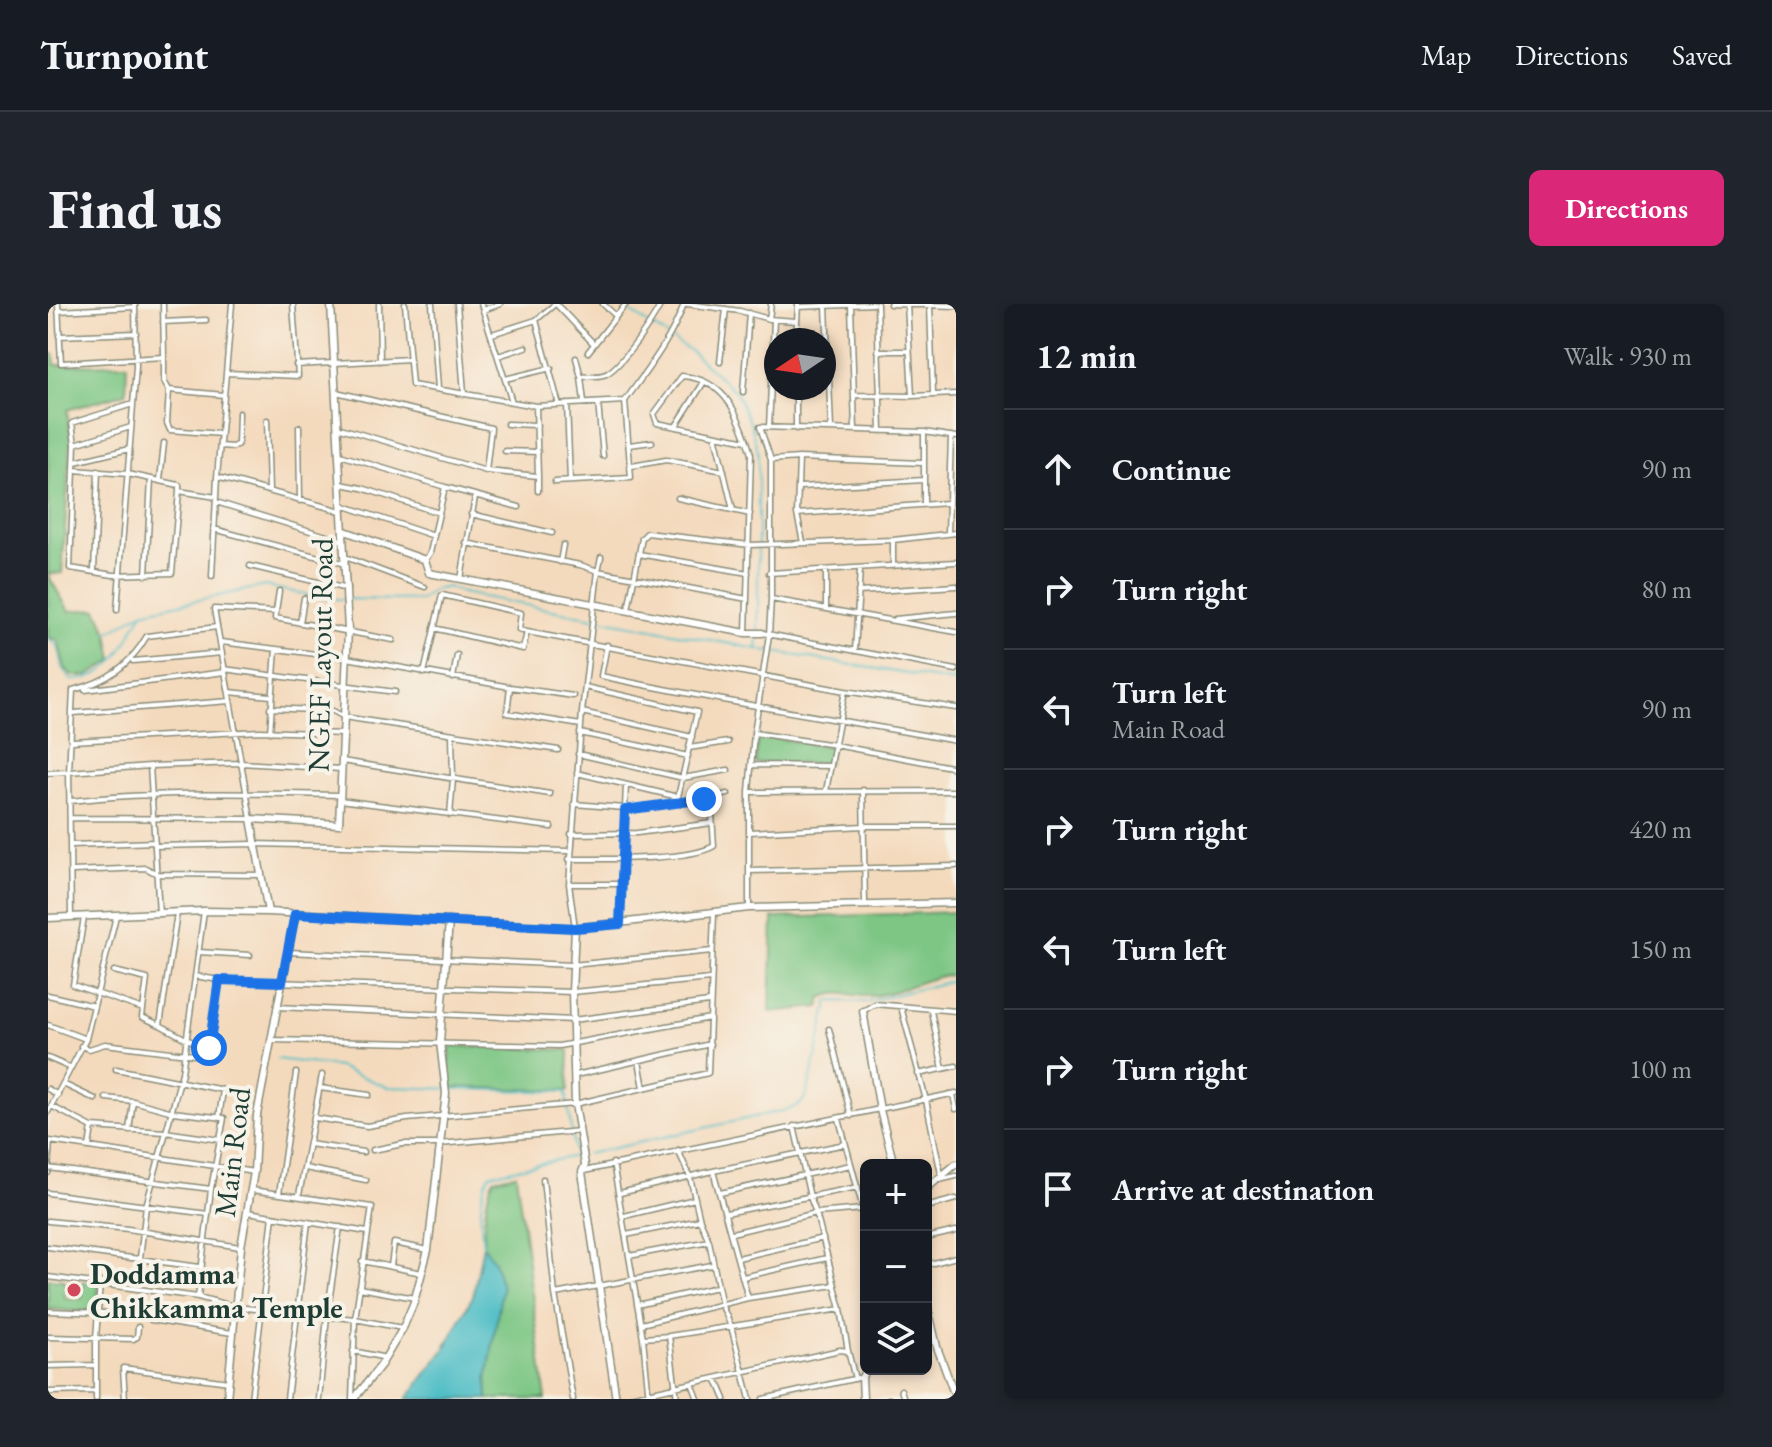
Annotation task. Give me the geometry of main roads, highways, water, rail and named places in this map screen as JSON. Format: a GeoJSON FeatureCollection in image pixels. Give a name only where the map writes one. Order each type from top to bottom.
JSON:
{"type":"FeatureCollection","features":[{"type":"Feature","properties":{"kind":"water"},"geometry":{"type":"Polygon","coordinates":[[[483,1245],[494,1261],[502,1287],[487,1380],[488,1399],[407,1399],[444,1350],[473,1296],[483,1245]]]}},
{"type":"Feature","properties":{"kind":"waterway"},"geometry":{"type":"LineString","coordinates":[[618,304],[692,352],[736,392],[751,425],[758,452],[758,630]]}},
{"type":"Feature","properties":{"kind":"waterway"},"geometry":{"type":"LineString","coordinates":[[108,633],[142,612],[265,586],[327,599],[421,600],[434,590],[447,587],[462,593],[757,649]]}},
{"type":"Feature","properties":{"kind":"waterway"},"geometry":{"type":"LineString","coordinates":[[48,639],[57,645],[62,668],[71,680],[85,679],[97,675],[116,658],[142,613]]}},
{"type":"Feature","properties":{"kind":"waterway"},"geometry":{"type":"LineString","coordinates":[[758,637],[757,649],[956,682]]}},
{"type":"Feature","properties":{"kind":"waterway"},"geometry":{"type":"LineString","coordinates":[[587,1154],[798,1106],[810,1083],[828,1001],[865,1002],[956,980]]}},
{"type":"Feature","properties":{"kind":"waterway"},"geometry":{"type":"LineString","coordinates":[[277,1059],[339,1067],[387,1087],[566,1092],[575,1157]]}},
{"type":"Feature","properties":{"kind":"waterway"},"geometry":{"type":"LineString","coordinates":[[483,1245],[482,1199],[490,1174],[580,1155]]}},
{"type":"Feature","properties":{"kind":"place","name":"Doddamma Chikkamma Temple"},"geometry":{"type":"Point","coordinates":[74,1290]}}]}
